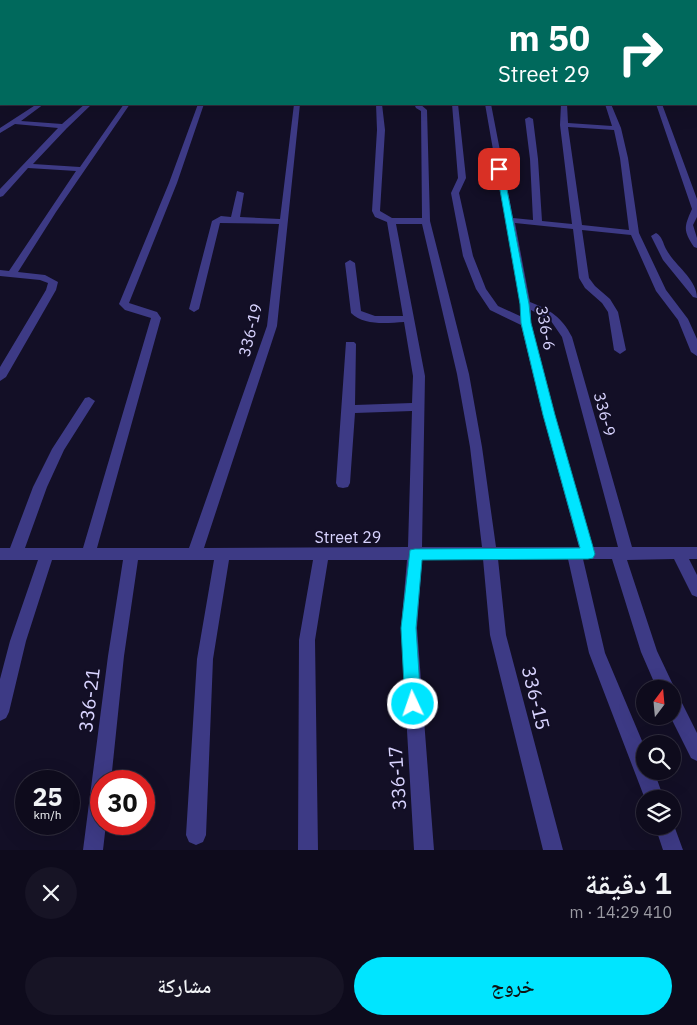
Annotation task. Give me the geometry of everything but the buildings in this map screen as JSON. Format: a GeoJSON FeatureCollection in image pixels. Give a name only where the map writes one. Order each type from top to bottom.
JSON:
{"type":"FeatureCollection","features":[{"type":"Feature","properties":{"kind":"street"},"geometry":{"type":"LineString","coordinates":[[274,0],[287,0]]}},
{"type":"Feature","properties":{"kind":"street"},"geometry":{"type":"LineString","coordinates":[[0,131],[39,105]]}},
{"type":"Feature","properties":{"kind":"street"},"geometry":{"type":"LineString","coordinates":[[0,194],[64,126],[88,105]]}},
{"type":"Feature","properties":{"kind":"street"},"geometry":{"type":"LineString","coordinates":[[12,274],[81,169],[126,105]]}},
{"type":"Feature","properties":{"kind":"street"},"geometry":{"type":"LineString","coordinates":[[88,555],[156,318],[153,314],[129,308],[124,304],[173,183],[201,105]]}},
{"type":"Feature","properties":{"kind":"street","name":"336-19"},"geometry":{"type":"LineString","coordinates":[[194,555],[272,326],[297,105]]}},
{"type":"Feature","properties":{"kind":"street"},"geometry":{"type":"LineString","coordinates":[[379,105],[381,130],[376,212],[391,222],[426,221]]}},
{"type":"Feature","properties":{"kind":"street","name":"336-15"},"geometry":{"type":"LineString","coordinates":[[417,105],[424,110],[426,221],[463,374],[476,446],[498,635],[553,850]]}},
{"type":"Feature","properties":{"kind":"street"},"geometry":{"type":"LineString","coordinates":[[456,105],[462,178],[455,193],[468,256],[481,289],[494,308],[526,323]]}},
{"type":"Feature","properties":{"kind":"street","name":"336-6"},"geometry":{"type":"LineString","coordinates":[[488,105],[525,304],[526,323],[581,554],[597,653],[652,790]]}},
{"type":"Feature","properties":{"kind":"street"},"geometry":{"type":"LineString","coordinates":[[564,105],[564,125],[579,226],[584,278],[589,288],[605,300],[615,315],[620,350]]}},
{"type":"Feature","properties":{"kind":"street"},"geometry":{"type":"LineString","coordinates":[[608,105],[617,128],[624,158],[634,232],[661,291],[683,319],[697,352]]}},
{"type":"Feature","properties":{"kind":"street"},"geometry":{"type":"LineString","coordinates":[[659,105],[696,209],[689,225],[690,234],[697,245]]}},
{"type":"Feature","properties":{"kind":"street"},"geometry":{"type":"LineString","coordinates":[[529,118],[538,223]]}},
{"type":"Feature","properties":{"kind":"street"},"geometry":{"type":"LineString","coordinates":[[12,122],[64,126]]}},
{"type":"Feature","properties":{"kind":"street"},"geometry":{"type":"LineString","coordinates":[[564,125],[617,128]]}},
{"type":"Feature","properties":{"kind":"street"},"geometry":{"type":"LineString","coordinates":[[28,166],[81,169]]}},
{"type":"Feature","properties":{"kind":"street"},"geometry":{"type":"LineString","coordinates":[[235,220],[240,192]]}},
{"type":"Feature","properties":{"kind":"street"},"geometry":{"type":"LineString","coordinates":[[194,309],[216,222],[235,220],[285,222]]}},
{"type":"Feature","properties":{"kind":"street"},"geometry":{"type":"LineString","coordinates":[[510,220],[634,232]]}},
{"type":"Feature","properties":{"kind":"street"},"geometry":{"type":"LineString","coordinates":[[391,222],[419,376],[415,554]]}},
{"type":"Feature","properties":{"kind":"street"},"geometry":{"type":"LineString","coordinates":[[656,236],[658,244],[697,295]]}},
{"type":"Feature","properties":{"kind":"street"},"geometry":{"type":"LineString","coordinates":[[350,262],[356,313],[371,319],[410,319]]}},
{"type":"Feature","properties":{"kind":"street"},"geometry":{"type":"LineString","coordinates":[[0,273],[42,277],[53,282],[51,290],[0,377]]}},
{"type":"Feature","properties":{"kind":"street","name":"336-9"},"geometry":{"type":"LineString","coordinates":[[525,304],[559,320],[567,337],[649,652],[662,680]]}},
{"type":"Feature","properties":{"kind":"street"},"geometry":{"type":"LineString","coordinates":[[343,483],[349,410],[350,344]]}},
{"type":"Feature","properties":{"kind":"street"},"geometry":{"type":"LineString","coordinates":[[15,554],[40,487],[58,449],[89,401]]}},
{"type":"Feature","properties":{"kind":"street"},"geometry":{"type":"LineString","coordinates":[[349,410],[419,407]]}},
{"type":"Feature","properties":{"kind":"street","name":"Street 29"},"geometry":{"type":"LineString","coordinates":[[0,554],[697,553]]}},
{"type":"Feature","properties":{"kind":"street"},"geometry":{"type":"LineString","coordinates":[[0,712],[18,641],[47,554]]}},
{"type":"Feature","properties":{"kind":"street"},"geometry":{"type":"LineString","coordinates":[[308,850],[307,640],[321,554]]}},
{"type":"Feature","properties":{"kind":"street","name":"336-17"},"geometry":{"type":"LineString","coordinates":[[415,554],[409,628],[424,850]]}},
{"type":"Feature","properties":{"kind":"street"},"geometry":{"type":"LineString","coordinates":[[678,554],[697,590]]}},
{"type":"Feature","properties":{"kind":"street","name":"336-21"},"geometry":{"type":"LineString","coordinates":[[93,850],[130,555]]}},
{"type":"Feature","properties":{"kind":"street"},"geometry":{"type":"LineString","coordinates":[[196,835],[205,659],[222,555]]}},
{"type":"Feature","properties":{"kind":"street"},"geometry":{"type":"LineString","coordinates":[[681,719],[697,752]]}},
{"type":"Feature","properties":{"kind":"street"},"geometry":{"type":"LineString","coordinates":[[668,835],[673,850]]}},
{"type":"Feature","properties":{"kind":"route"},"geometry":{"type":"LineString","coordinates":[[413,704],[409,628],[415,554],[588,554],[549,415],[526,323],[525,304],[499,169]]}}]}
